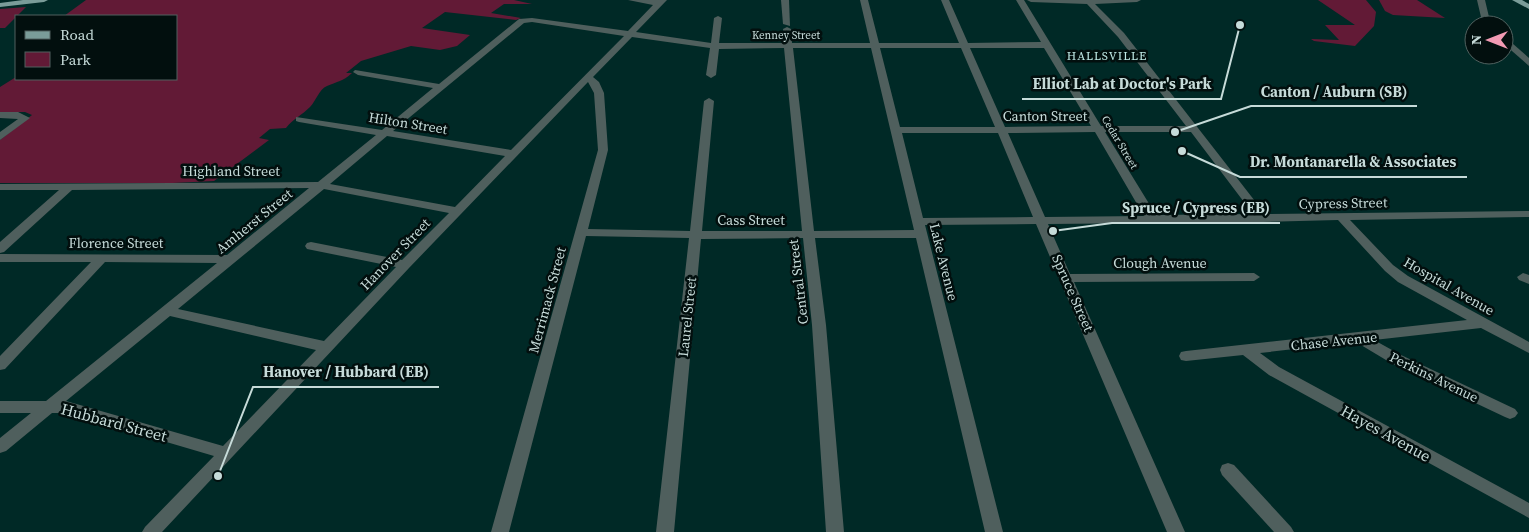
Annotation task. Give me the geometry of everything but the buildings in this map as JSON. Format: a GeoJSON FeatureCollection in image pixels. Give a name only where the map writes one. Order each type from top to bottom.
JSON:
{"type":"FeatureCollection","features":[{"type":"Feature","properties":{"kind":"main road"},"geometry":{"type":"LineString","coordinates":[[0,4],[44,0]]}},
{"type":"Feature","properties":{"kind":"main road"},"geometry":{"type":"LineString","coordinates":[[1516,0],[1529,7]]}},
{"type":"Feature","properties":{"kind":"street"},"geometry":{"type":"LineString","coordinates":[[632,0],[661,2]]}},
{"type":"Feature","properties":{"kind":"street","name":"Central Street"},"geometry":{"type":"LineString","coordinates":[[785,0],[792,101],[819,325],[835,532]]}},
{"type":"Feature","properties":{"kind":"street","name":"Lake Avenue"},"geometry":{"type":"LineString","coordinates":[[864,0],[994,532]]}},
{"type":"Feature","properties":{"kind":"street","name":"Spruce Street"},"geometry":{"type":"LineString","coordinates":[[945,0],[1176,532]]}},
{"type":"Feature","properties":{"kind":"street","name":"Cedar Street"},"geometry":{"type":"LineString","coordinates":[[1020,0],[1153,220]]}},
{"type":"Feature","properties":{"kind":"street"},"geometry":{"type":"LineString","coordinates":[[1031,0],[1089,2],[1137,0]]}},
{"type":"Feature","properties":{"kind":"street"},"geometry":{"type":"LineString","coordinates":[[1481,0],[1485,15]]}},
{"type":"Feature","properties":{"kind":"street","name":"Hanover Street"},"geometry":{"type":"LineString","coordinates":[[151,532],[661,2]]}},
{"type":"Feature","properties":{"kind":"street"},"geometry":{"type":"LineString","coordinates":[[1089,2],[1121,35],[1263,219]]}},
{"type":"Feature","properties":{"kind":"street"},"geometry":{"type":"LineString","coordinates":[[711,75],[718,18]]}},
{"type":"Feature","properties":{"kind":"street","name":"Kenney Street"},"geometry":{"type":"LineString","coordinates":[[527,20],[714,46],[1046,45]]}},
{"type":"Feature","properties":{"kind":"street","name":"Amherst Street"},"geometry":{"type":"LineString","coordinates":[[0,447],[522,21],[527,20]]}},
{"type":"Feature","properties":{"kind":"street"},"geometry":{"type":"LineString","coordinates":[[1514,49],[1529,63]]}},
{"type":"Feature","properties":{"kind":"street"},"geometry":{"type":"LineString","coordinates":[[358,72],[441,87]]}},
{"type":"Feature","properties":{"kind":"street","name":"Merrimack Street"},"geometry":{"type":"LineString","coordinates":[[500,532],[582,232],[604,144],[599,93],[594,82],[588,78]]}},
{"type":"Feature","properties":{"kind":"street","name":"Laurel Street"},"geometry":{"type":"LineString","coordinates":[[665,532],[709,101]]}},
{"type":"Feature","properties":{"kind":"street"},"geometry":{"type":"LineString","coordinates":[[0,115],[22,116],[24,118],[0,137]]}},
{"type":"Feature","properties":{"kind":"street","name":"Hilton Street"},"geometry":{"type":"LineString","coordinates":[[299,119],[513,154]]}},
{"type":"Feature","properties":{"kind":"street","name":"Canton Street"},"geometry":{"type":"LineString","coordinates":[[897,130],[1193,129]]}},
{"type":"Feature","properties":{"kind":"street","name":"Highland Street"},"geometry":{"type":"LineString","coordinates":[[0,187],[320,185],[459,211]]}},
{"type":"Feature","properties":{"kind":"street"},"geometry":{"type":"LineString","coordinates":[[0,248],[68,187]]}},
{"type":"Feature","properties":{"kind":"street","name":"Cypress Street"},"geometry":{"type":"LineString","coordinates":[[920,228],[1040,220],[1263,219],[1529,214]]}},
{"type":"Feature","properties":{"kind":"street","name":"Hospital Avenue"},"geometry":{"type":"LineString","coordinates":[[1342,218],[1403,279],[1529,348]]}},
{"type":"Feature","properties":{"kind":"street","name":"Cass Street"},"geometry":{"type":"LineString","coordinates":[[582,232],[808,234],[920,228]]}},
{"type":"Feature","properties":{"kind":"street"},"geometry":{"type":"LineString","coordinates":[[311,246],[406,265]]}},
{"type":"Feature","properties":{"kind":"street","name":"Florence Street"},"geometry":{"type":"LineString","coordinates":[[0,258],[231,259]]}},
{"type":"Feature","properties":{"kind":"street"},"geometry":{"type":"LineString","coordinates":[[0,365],[102,258]]}},
{"type":"Feature","properties":{"kind":"street","name":"Clough Avenue"},"geometry":{"type":"LineString","coordinates":[[1066,278],[1254,277]]}},
{"type":"Feature","properties":{"kind":"street"},"geometry":{"type":"LineString","coordinates":[[168,311],[327,347]]}},
{"type":"Feature","properties":{"kind":"street","name":"Chase Avenue"},"geometry":{"type":"LineString","coordinates":[[1186,356],[1483,323]]}},
{"type":"Feature","properties":{"kind":"street","name":"Perkins Avenue"},"geometry":{"type":"LineString","coordinates":[[1360,338],[1396,359],[1510,413]]}},
{"type":"Feature","properties":{"kind":"street","name":"Hayes Avenue"},"geometry":{"type":"LineString","coordinates":[[1246,350],[1274,371],[1529,511]]}},
{"type":"Feature","properties":{"kind":"street","name":"Hubbard Street"},"geometry":{"type":"LineString","coordinates":[[0,407],[49,406],[68,408],[226,453]]}},
{"type":"Feature","properties":{"kind":"street"},"geometry":{"type":"LineString","coordinates":[[1228,470],[1285,532]]}},
{"type":"Feature","properties":{"kind":"green space"},"geometry":{"type":"Polygon","coordinates":[[[86,0],[514,0],[532,4],[504,4],[491,13],[521,18],[516,20],[445,12],[422,28],[470,35],[457,46],[440,50],[411,46],[361,61],[346,73],[352,73],[349,76],[324,88],[310,107],[286,128],[270,129],[259,138],[269,140],[214,181],[173,183],[0,183],[0,140],[32,115],[25,112],[0,112],[0,87],[15,78],[15,80],[178,80],[178,15],[65,15],[86,0]]]}},
{"type":"Feature","properties":{"kind":"green space"},"geometry":{"type":"Polygon","coordinates":[[[1318,0],[1366,0],[1376,12],[1374,26],[1355,46],[1314,41],[1311,39],[1339,40],[1325,25],[1355,25],[1318,0]]]}},
{"type":"Feature","properties":{"kind":"green space"},"geometry":{"type":"Polygon","coordinates":[[[1379,0],[1417,0],[1445,18],[1393,15],[1385,11],[1379,0]]]}},
{"type":"Feature","properties":{"kind":"green space"},"geometry":{"type":"Polygon","coordinates":[[[26,7],[18,15],[15,15],[15,18],[5,28],[0,28],[0,9],[26,7]]]}},
{"type":"Feature","properties":{"kind":"place","name":"Elliot Lab at Doctor's Park"},"geometry":{"type":"Point","coordinates":[1240,25]}},
{"type":"Feature","properties":{"kind":"place","name":"Canton / Auburn (SB)"},"geometry":{"type":"Point","coordinates":[1175,132]}},
{"type":"Feature","properties":{"kind":"place","name":"Dr. Montanarella & Associates"},"geometry":{"type":"Point","coordinates":[1182,151]}},
{"type":"Feature","properties":{"kind":"place","name":"Spruce / Cypress (EB)"},"geometry":{"type":"Point","coordinates":[1053,231]}},
{"type":"Feature","properties":{"kind":"place","name":"Hanover / Hubbard (EB)"},"geometry":{"type":"Point","coordinates":[218,476]}},
{"type":"Feature","properties":{"kind":"district","name":"HALLSVILLE"},"geometry":{"type":"Point","coordinates":[1107,56]}}]}
